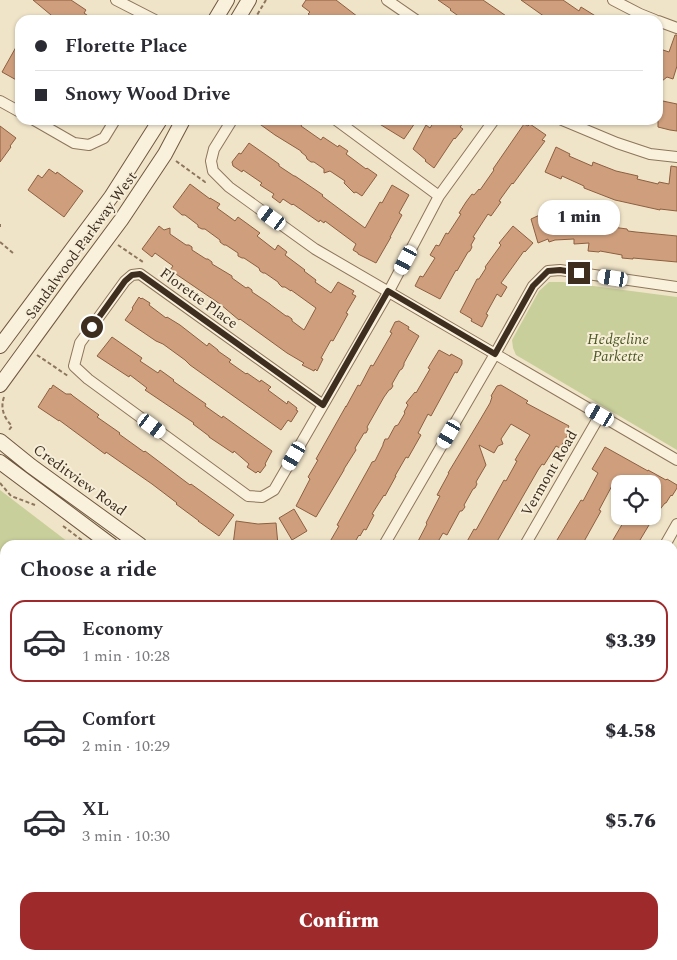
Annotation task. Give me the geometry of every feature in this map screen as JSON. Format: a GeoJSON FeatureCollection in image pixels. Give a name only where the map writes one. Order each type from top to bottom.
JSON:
{"type":"FeatureCollection","features":[{"type":"Feature","properties":{"kind":"main road"},"geometry":{"type":"LineString","coordinates":[[219,15],[227,0]]}},
{"type":"Feature","properties":{"kind":"main road"},"geometry":{"type":"LineString","coordinates":[[240,15],[249,0]]}},
{"type":"Feature","properties":{"kind":"main road","name":"Sandalwood Parkway West"},"geometry":{"type":"LineString","coordinates":[[0,346],[112,197],[157,125]]}},
{"type":"Feature","properties":{"kind":"main road","name":"Sandalwood Parkway West"},"geometry":{"type":"LineString","coordinates":[[0,385],[121,220],[164,154],[180,125]]}},
{"type":"Feature","properties":{"kind":"main road"},"geometry":{"type":"LineString","coordinates":[[112,197],[119,206],[121,220]]}},
{"type":"Feature","properties":{"kind":"main road","name":"Creditview Road"},"geometry":{"type":"LineString","coordinates":[[0,441],[133,540]]}},
{"type":"Feature","properties":{"kind":"main road"},"geometry":{"type":"LineString","coordinates":[[0,462],[104,540]]}},
{"type":"Feature","properties":{"kind":"street"},"geometry":{"type":"LineString","coordinates":[[116,0],[144,15]]}},
{"type":"Feature","properties":{"kind":"street"},"geometry":{"type":"LineString","coordinates":[[387,0],[409,15]]}},
{"type":"Feature","properties":{"kind":"street"},"geometry":{"type":"LineString","coordinates":[[613,0],[643,15]]}},
{"type":"Feature","properties":{"kind":"street"},"geometry":{"type":"LineString","coordinates":[[663,23],[677,28]]}},
{"type":"Feature","properties":{"kind":"street"},"geometry":{"type":"LineString","coordinates":[[0,101],[15,109]]}},
{"type":"Feature","properties":{"kind":"street"},"geometry":{"type":"LineString","coordinates":[[43,125],[74,143],[89,146],[104,138],[112,125]]}},
{"type":"Feature","properties":{"kind":"street"},"geometry":{"type":"LineString","coordinates":[[229,125],[214,149],[211,161],[214,171],[229,187],[316,250],[677,460]]}},
{"type":"Feature","properties":{"kind":"street"},"geometry":{"type":"LineString","coordinates":[[343,125],[439,196]]}},
{"type":"Feature","properties":{"kind":"street"},"geometry":{"type":"LineString","coordinates":[[81,373],[248,496],[262,497],[274,490],[388,291],[439,196],[490,125]]}},
{"type":"Feature","properties":{"kind":"street"},"geometry":{"type":"LineString","coordinates":[[574,125],[650,154],[677,157]]}},
{"type":"Feature","properties":{"kind":"street"},"geometry":{"type":"LineString","coordinates":[[387,540],[533,286],[548,271],[560,270],[677,287]]}},
{"type":"Feature","properties":{"kind":"street","name":"Florette Place"},"geometry":{"type":"LineString","coordinates":[[81,373],[74,366],[80,343],[125,281],[132,275],[140,274],[323,405]]}},
{"type":"Feature","properties":{"kind":"street","name":"Vermont Road"},"geometry":{"type":"LineString","coordinates":[[528,540],[600,415]]}},
{"type":"Feature","properties":{"kind":"street"},"geometry":{"type":"LineString","coordinates":[[668,540],[677,524]]}},
{"type":"Feature","properties":{"kind":"path"},"geometry":{"type":"LineString","coordinates":[[257,15],[266,0]]}},
{"type":"Feature","properties":{"kind":"path"},"geometry":{"type":"LineString","coordinates":[[164,154],[206,182],[218,175]]}},
{"type":"Feature","properties":{"kind":"path"},"geometry":{"type":"LineString","coordinates":[[108,238],[143,262],[140,274]]}},
{"type":"Feature","properties":{"kind":"path"},"geometry":{"type":"LineString","coordinates":[[0,242],[13,253]]}},
{"type":"Feature","properties":{"kind":"path"},"geometry":{"type":"LineString","coordinates":[[27,348],[69,378],[81,373]]}},
{"type":"Feature","properties":{"kind":"path"},"geometry":{"type":"LineString","coordinates":[[0,483],[11,496],[36,505]]}},
{"type":"Feature","properties":{"kind":"path"},"geometry":{"type":"LineString","coordinates":[[62,526],[81,540]]}},
{"type":"Feature","properties":{"kind":"green space","name":"Hedgeline Parkette"},"geometry":{"type":"Polygon","coordinates":[[[549,282],[563,282],[677,297],[677,450],[516,355],[512,340],[539,291],[549,282]]]}},
{"type":"Feature","properties":{"kind":"green space"},"geometry":{"type":"Polygon","coordinates":[[[0,490],[65,540],[0,540],[0,490]]]}},
{"type":"Feature","properties":{"kind":"building"},"geometry":{"type":"Polygon","coordinates":[[[33,0],[71,0],[86,10],[84,13],[87,15],[51,15],[33,0]]]}},
{"type":"Feature","properties":{"kind":"building"},"geometry":{"type":"Polygon","coordinates":[[[306,0],[336,0],[356,15],[309,15],[308,14],[310,12],[302,6],[306,0]]]}},
{"type":"Feature","properties":{"kind":"building"},"geometry":{"type":"Polygon","coordinates":[[[438,0],[483,0],[505,15],[457,15],[438,0]]]}},
{"type":"Feature","properties":{"kind":"building"},"geometry":{"type":"Polygon","coordinates":[[[521,0],[563,0],[579,11],[581,7],[594,15],[542,15],[521,0]]]}},
{"type":"Feature","properties":{"kind":"building"},"geometry":{"type":"Polygon","coordinates":[[[675,35],[677,35],[677,66],[673,79],[667,77],[663,80],[663,50],[669,52],[675,35]]]}},
{"type":"Feature","properties":{"kind":"building"},"geometry":{"type":"Polygon","coordinates":[[[15,49],[15,79],[2,72],[15,49]]]}},
{"type":"Feature","properties":{"kind":"building"},"geometry":{"type":"Polygon","coordinates":[[[663,101],[677,104],[677,131],[658,127],[658,125],[663,125],[663,101]]]}},
{"type":"Feature","properties":{"kind":"building"},"geometry":{"type":"Polygon","coordinates":[[[261,125],[302,125],[321,140],[323,137],[338,147],[339,145],[348,151],[346,154],[377,175],[362,196],[356,192],[354,193],[344,183],[345,181],[330,171],[324,173],[324,169],[307,159],[301,151],[261,125]]]}},
{"type":"Feature","properties":{"kind":"building"},"geometry":{"type":"Polygon","coordinates":[[[381,125],[414,125],[404,139],[381,125]]]}},
{"type":"Feature","properties":{"kind":"building"},"geometry":{"type":"Polygon","coordinates":[[[426,125],[430,128],[432,125],[462,125],[460,127],[463,129],[454,138],[434,168],[413,149],[426,125]]]}},
{"type":"Feature","properties":{"kind":"building"},"geometry":{"type":"Polygon","coordinates":[[[523,125],[531,125],[546,135],[542,140],[545,141],[499,201],[501,202],[491,216],[488,214],[473,237],[475,238],[470,251],[456,270],[440,299],[415,286],[420,276],[423,277],[435,258],[430,255],[436,245],[439,246],[446,233],[448,234],[461,214],[459,213],[466,202],[472,194],[474,195],[480,190],[523,125]]]}},
{"type":"Feature","properties":{"kind":"building"},"geometry":{"type":"Polygon","coordinates":[[[0,126],[16,138],[0,162],[0,126]]]}},
{"type":"Feature","properties":{"kind":"building"},"geometry":{"type":"Polygon","coordinates":[[[249,143],[279,164],[279,166],[323,195],[365,228],[392,185],[409,195],[399,213],[402,215],[376,263],[353,250],[356,244],[325,221],[324,223],[320,220],[319,222],[283,199],[280,203],[272,197],[274,194],[260,185],[262,183],[243,170],[242,172],[233,166],[232,162],[249,143]]]}},
{"type":"Feature","properties":{"kind":"building"},"geometry":{"type":"Polygon","coordinates":[[[556,147],[570,154],[569,156],[592,166],[593,162],[616,171],[638,176],[637,179],[658,184],[659,182],[669,184],[671,166],[677,167],[677,211],[660,210],[615,200],[584,188],[584,186],[562,176],[561,179],[545,172],[556,147]]]}},
{"type":"Feature","properties":{"kind":"building"},"geometry":{"type":"Polygon","coordinates":[[[49,169],[56,174],[57,172],[83,191],[64,217],[28,190],[38,175],[42,178],[49,169]]]}},
{"type":"Feature","properties":{"kind":"building"},"geometry":{"type":"Polygon","coordinates":[[[190,184],[220,204],[217,208],[235,221],[238,217],[260,233],[257,236],[275,250],[278,245],[287,252],[285,255],[305,270],[316,280],[315,282],[331,293],[338,282],[354,291],[352,294],[356,296],[346,313],[348,314],[321,358],[323,359],[317,371],[302,365],[304,363],[239,320],[220,304],[170,270],[173,266],[155,253],[152,257],[142,249],[159,226],[164,230],[170,228],[170,234],[192,247],[192,250],[208,259],[212,264],[232,276],[232,278],[246,288],[248,287],[252,292],[288,316],[304,330],[316,308],[291,290],[282,287],[278,282],[244,258],[238,256],[238,253],[224,245],[205,229],[198,227],[198,225],[173,207],[190,184]]]}},
{"type":"Feature","properties":{"kind":"building"},"geometry":{"type":"Polygon","coordinates":[[[544,213],[547,215],[552,213],[552,216],[570,215],[572,213],[585,214],[585,224],[597,225],[599,223],[605,226],[627,229],[628,231],[677,236],[677,262],[622,258],[622,255],[588,251],[589,243],[574,244],[574,239],[549,242],[548,239],[538,243],[531,219],[544,213]]]}},
{"type":"Feature","properties":{"kind":"building"},"geometry":{"type":"Polygon","coordinates":[[[513,226],[533,243],[524,251],[501,283],[507,287],[501,297],[497,294],[486,314],[488,315],[482,327],[460,312],[477,279],[479,279],[501,245],[499,243],[513,226]]]}},
{"type":"Feature","properties":{"kind":"building"},"geometry":{"type":"Polygon","coordinates":[[[139,297],[150,303],[149,305],[166,318],[180,325],[207,346],[209,343],[231,360],[229,362],[260,382],[261,380],[271,387],[268,390],[287,404],[288,401],[297,408],[296,410],[298,411],[291,422],[288,420],[281,430],[163,344],[125,320],[139,297]]]}},
{"type":"Feature","properties":{"kind":"building"},"geometry":{"type":"Polygon","coordinates":[[[399,321],[419,336],[392,384],[393,386],[384,397],[367,427],[366,433],[364,433],[355,448],[356,450],[316,517],[296,506],[310,479],[308,477],[318,460],[316,459],[358,385],[360,386],[371,365],[373,366],[392,333],[390,332],[395,322],[399,321]]]}},
{"type":"Feature","properties":{"kind":"building"},"geometry":{"type":"Polygon","coordinates":[[[112,337],[142,358],[140,361],[158,373],[160,370],[206,404],[205,406],[222,418],[223,416],[272,451],[260,473],[258,471],[256,473],[247,467],[249,464],[234,451],[233,453],[209,437],[194,423],[145,390],[147,388],[130,375],[129,377],[97,356],[112,337]]]}},
{"type":"Feature","properties":{"kind":"building"},"geometry":{"type":"Polygon","coordinates":[[[439,350],[462,360],[462,364],[457,373],[455,372],[431,416],[428,414],[418,433],[421,435],[408,458],[406,457],[385,496],[372,514],[374,515],[366,530],[364,529],[356,540],[331,540],[339,526],[337,525],[372,462],[375,461],[385,439],[388,439],[395,426],[398,425],[408,405],[406,403],[416,393],[430,369],[428,368],[439,350]]]}},
{"type":"Feature","properties":{"kind":"building"},"geometry":{"type":"Polygon","coordinates":[[[53,385],[66,394],[71,394],[99,415],[97,417],[119,434],[234,515],[219,536],[152,484],[38,407],[53,385]]]}},
{"type":"Feature","properties":{"kind":"building"},"geometry":{"type":"Polygon","coordinates":[[[501,385],[528,401],[526,403],[569,426],[567,430],[570,431],[560,448],[556,446],[544,465],[542,464],[538,470],[498,540],[468,540],[474,529],[476,530],[504,480],[506,481],[517,461],[515,460],[530,435],[511,424],[501,439],[503,444],[498,446],[494,453],[479,445],[486,465],[464,505],[465,507],[460,511],[447,535],[443,533],[439,540],[419,540],[440,496],[437,495],[448,473],[490,403],[491,396],[497,386],[501,385]]]}},
{"type":"Feature","properties":{"kind":"building"},"geometry":{"type":"Polygon","coordinates":[[[605,447],[657,475],[611,475],[611,488],[599,510],[601,511],[585,540],[557,540],[581,500],[583,501],[598,473],[592,469],[605,447]]]}},
{"type":"Feature","properties":{"kind":"building"},"geometry":{"type":"Polygon","coordinates":[[[661,477],[677,485],[672,496],[661,508],[661,477]]]}},
{"type":"Feature","properties":{"kind":"building"},"geometry":{"type":"Polygon","coordinates":[[[294,509],[307,531],[292,540],[279,518],[294,509]]]}},
{"type":"Feature","properties":{"kind":"building"},"geometry":{"type":"Polygon","coordinates":[[[236,521],[258,524],[276,523],[278,540],[234,540],[236,521]]]}},
{"type":"Feature","properties":{"kind":"building"},"geometry":{"type":"Polygon","coordinates":[[[622,525],[649,525],[640,540],[613,540],[622,525]]]}},
{"type":"Feature","properties":{"kind":"route"},"geometry":{"type":"LineString","coordinates":[[92,327],[125,281],[132,275],[140,274],[323,405],[388,291],[495,354],[533,286],[548,271],[560,270],[579,273]]}}]}
